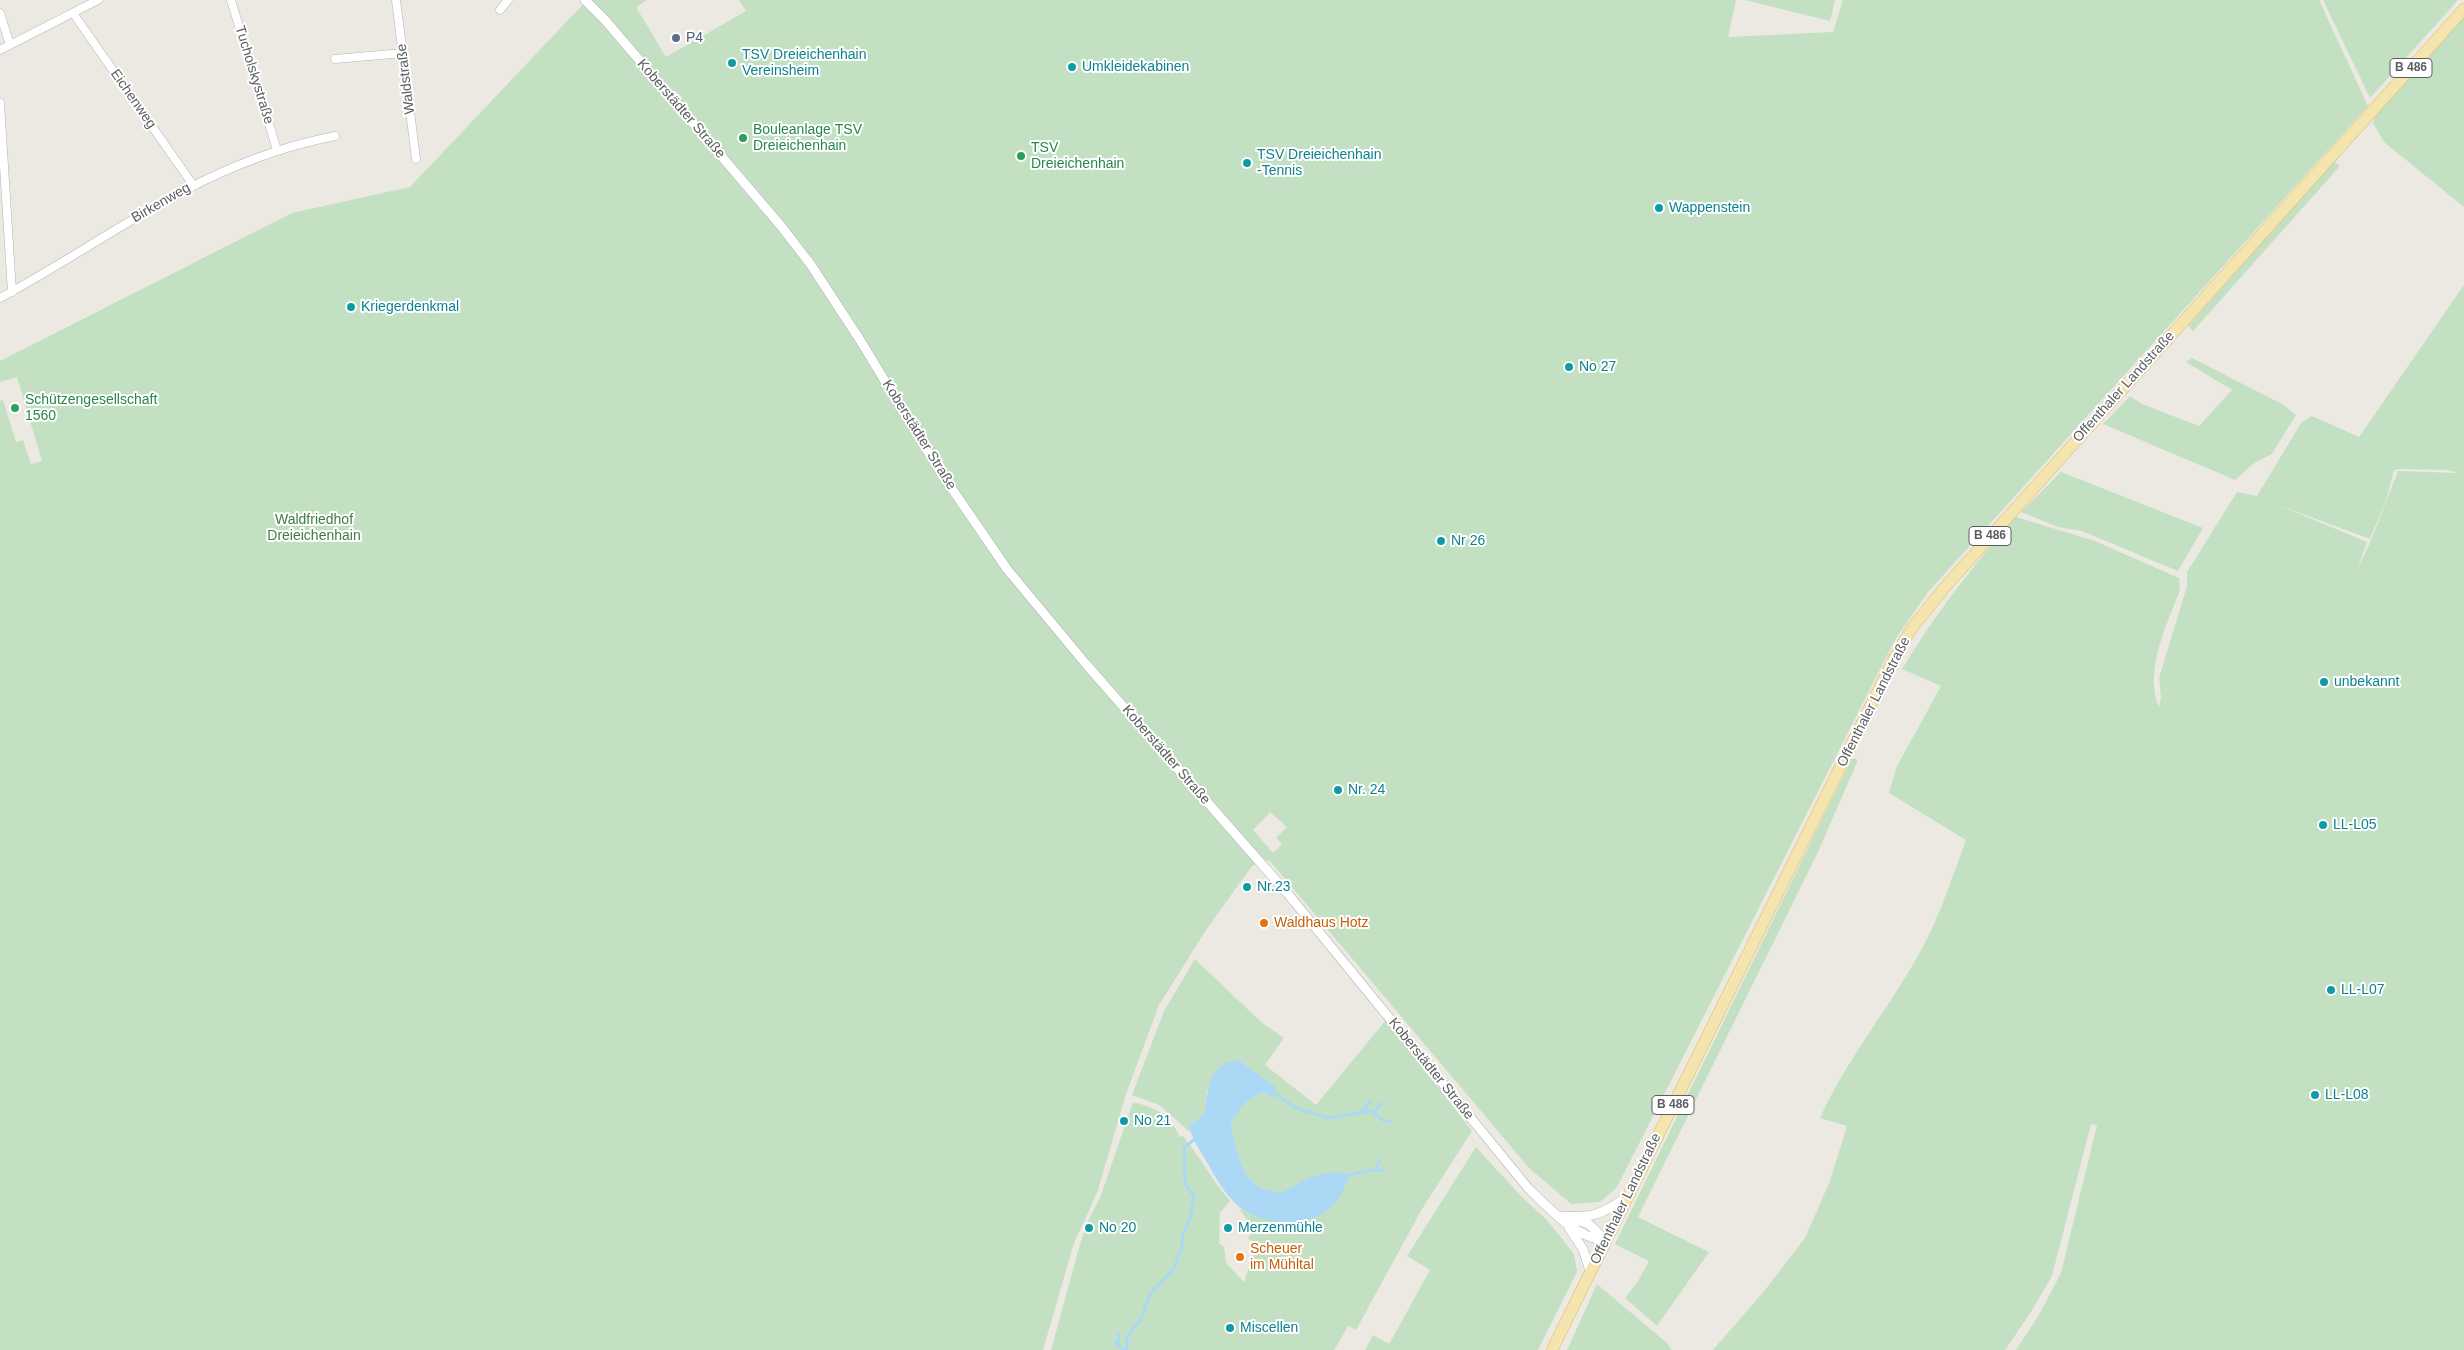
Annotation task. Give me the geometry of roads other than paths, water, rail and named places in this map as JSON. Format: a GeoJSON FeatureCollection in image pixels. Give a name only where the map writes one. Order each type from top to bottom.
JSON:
{"type":"FeatureCollection","features":[{"type":"Feature","properties":{"kind":"main road","name":"Offenthaler Landstraße"},"geometry":{"type":"LineString","coordinates":[[1552,1350],[1624,1199],[1721,1010],[1894,658],[1912,628],[1944,587],[2464,9]]}},
{"type":"Feature","properties":{"kind":"street"},"geometry":{"type":"LineString","coordinates":[[0,50],[98,0]]}},
{"type":"Feature","properties":{"kind":"street","name":"Tucholskystraße"},"geometry":{"type":"LineString","coordinates":[[231,0],[277,150]]}},
{"type":"Feature","properties":{"kind":"street","name":"Waldstraße"},"geometry":{"type":"LineString","coordinates":[[396,0],[416,159]]}},
{"type":"Feature","properties":{"kind":"street"},"geometry":{"type":"LineString","coordinates":[[500,10],[508,0]]}},
{"type":"Feature","properties":{"kind":"street","name":"Koberstädter Straße"},"geometry":{"type":"LineString","coordinates":[[585,0],[768,211],[811,265],[860,340],[939,470],[1007,569],[1085,663],[1288,894],[1528,1188],[1560,1216]]}},
{"type":"Feature","properties":{"kind":"street"},"geometry":{"type":"LineString","coordinates":[[0,13],[10,45]]}},
{"type":"Feature","properties":{"kind":"street","name":"Eichenweg"},"geometry":{"type":"LineString","coordinates":[[73,13],[193,185]]}},
{"type":"Feature","properties":{"kind":"street"},"geometry":{"type":"LineString","coordinates":[[336,60],[404,53]]}},
{"type":"Feature","properties":{"kind":"street"},"geometry":{"type":"LineString","coordinates":[[0,103],[12,292]]}},
{"type":"Feature","properties":{"kind":"street","name":"Birkenweg"},"geometry":{"type":"LineString","coordinates":[[0,298],[193,185],[232,166],[277,150],[335,136]]}},
{"type":"Feature","properties":{"kind":"street"},"geometry":{"type":"LineString","coordinates":[[1560,1216],[1590,1217],[1608,1210],[1624,1199]]}},
{"type":"Feature","properties":{"kind":"street"},"geometry":{"type":"LineString","coordinates":[[1560,1216],[1588,1224],[1605,1240]]}},
{"type":"Feature","properties":{"kind":"street"},"geometry":{"type":"LineString","coordinates":[[1560,1216],[1583,1249],[1590,1272]]}},
{"type":"Feature","properties":{"kind":"water"},"geometry":{"type":"Polygon","coordinates":[[[1239,1060],[1276,1087],[1273,1098],[1264,1092],[1248,1101],[1237,1113],[1231,1124],[1239,1158],[1247,1174],[1258,1186],[1281,1193],[1305,1180],[1324,1173],[1342,1173],[1349,1177],[1337,1201],[1327,1211],[1300,1221],[1271,1221],[1257,1217],[1245,1211],[1234,1202],[1216,1179],[1194,1141],[1189,1126],[1204,1114],[1209,1087],[1216,1072],[1221,1066],[1239,1060]]]}},
{"type":"Feature","properties":{"kind":"waterway"},"geometry":{"type":"LineString","coordinates":[[1271,1091],[1293,1106],[1329,1118],[1376,1110],[1382,1103]]}},
{"type":"Feature","properties":{"kind":"waterway"},"geometry":{"type":"LineString","coordinates":[[1363,1111],[1371,1100]]}},
{"type":"Feature","properties":{"kind":"waterway"},"geometry":{"type":"LineString","coordinates":[[1371,1111],[1384,1121],[1390,1121]]}},
{"type":"Feature","properties":{"kind":"waterway"},"geometry":{"type":"LineString","coordinates":[[1127,1350],[1127,1337],[1141,1319],[1150,1294],[1173,1270],[1182,1248],[1182,1237],[1190,1219],[1194,1196],[1185,1184],[1184,1148],[1197,1137]]}},
{"type":"Feature","properties":{"kind":"waterway"},"geometry":{"type":"LineString","coordinates":[[1375,1170],[1379,1161]]}},
{"type":"Feature","properties":{"kind":"waterway"},"geometry":{"type":"LineString","coordinates":[[1346,1176],[1370,1170],[1383,1170]]}},
{"type":"Feature","properties":{"kind":"waterway"},"geometry":{"type":"LineString","coordinates":[[1118,1345],[1119,1334]]}},
{"type":"Feature","properties":{"kind":"waterway"},"geometry":{"type":"LineString","coordinates":[[1115,1343],[1124,1350]]}},
{"type":"Feature","properties":{"kind":"place","name":"P4"},"geometry":{"type":"Point","coordinates":[676,38]}},
{"type":"Feature","properties":{"kind":"place","name":"TSV Dreieichenhain Vereinsheim"},"geometry":{"type":"Point","coordinates":[732,63]}},
{"type":"Feature","properties":{"kind":"place","name":"Umkleidekabinen"},"geometry":{"type":"Point","coordinates":[1072,67]}},
{"type":"Feature","properties":{"kind":"place","name":"Bouleanlage TSV Dreieichenhain"},"geometry":{"type":"Point","coordinates":[743,138]}},
{"type":"Feature","properties":{"kind":"place","name":"TSV Dreieichenhain"},"geometry":{"type":"Point","coordinates":[1021,156]}},
{"type":"Feature","properties":{"kind":"place","name":"TSV Dreieichenhain -Tennis"},"geometry":{"type":"Point","coordinates":[1247,163]}},
{"type":"Feature","properties":{"kind":"place","name":"Wappenstein"},"geometry":{"type":"Point","coordinates":[1659,208]}},
{"type":"Feature","properties":{"kind":"place","name":"Kriegerdenkmal"},"geometry":{"type":"Point","coordinates":[351,307]}},
{"type":"Feature","properties":{"kind":"place","name":"No 27"},"geometry":{"type":"Point","coordinates":[1569,367]}},
{"type":"Feature","properties":{"kind":"place","name":"Schützengesellschaft 1560"},"geometry":{"type":"Point","coordinates":[15,408]}},
{"type":"Feature","properties":{"kind":"place","name":"Nr 26"},"geometry":{"type":"Point","coordinates":[1441,541]}},
{"type":"Feature","properties":{"kind":"place","name":"unbekannt"},"geometry":{"type":"Point","coordinates":[2324,682]}},
{"type":"Feature","properties":{"kind":"place","name":"Nr. 24"},"geometry":{"type":"Point","coordinates":[1338,790]}},
{"type":"Feature","properties":{"kind":"place","name":"LL-L05"},"geometry":{"type":"Point","coordinates":[2323,825]}},
{"type":"Feature","properties":{"kind":"place","name":"Nr.23"},"geometry":{"type":"Point","coordinates":[1247,887]}},
{"type":"Feature","properties":{"kind":"place","name":"Waldhaus Hotz"},"geometry":{"type":"Point","coordinates":[1264,923]}},
{"type":"Feature","properties":{"kind":"place","name":"LL-L07"},"geometry":{"type":"Point","coordinates":[2331,990]}},
{"type":"Feature","properties":{"kind":"place","name":"LL-L08"},"geometry":{"type":"Point","coordinates":[2315,1095]}},
{"type":"Feature","properties":{"kind":"place","name":"No 21"},"geometry":{"type":"Point","coordinates":[1124,1121]}},
{"type":"Feature","properties":{"kind":"place","name":"No 20"},"geometry":{"type":"Point","coordinates":[1089,1228]}},
{"type":"Feature","properties":{"kind":"place","name":"Merzenmühle"},"geometry":{"type":"Point","coordinates":[1228,1228]}},
{"type":"Feature","properties":{"kind":"place","name":"Scheuer im Mühltal"},"geometry":{"type":"Point","coordinates":[1240,1257]}},
{"type":"Feature","properties":{"kind":"place","name":"Miscellen"},"geometry":{"type":"Point","coordinates":[1230,1328]}},
{"type":"Feature","properties":{"kind":"park label","name":"Waldfriedhof Dreieichenhain"},"geometry":{"type":"Point","coordinates":[314,528]}}]}
